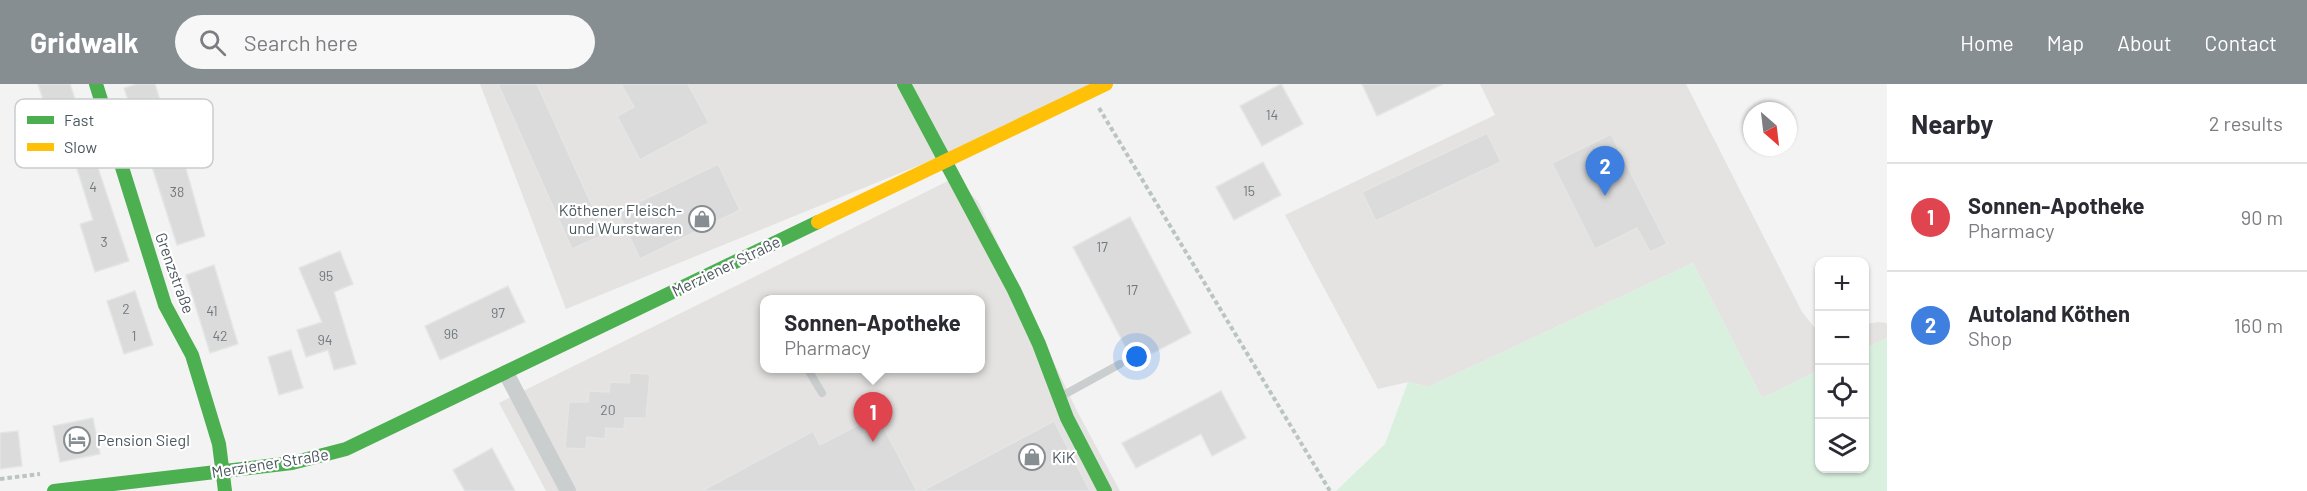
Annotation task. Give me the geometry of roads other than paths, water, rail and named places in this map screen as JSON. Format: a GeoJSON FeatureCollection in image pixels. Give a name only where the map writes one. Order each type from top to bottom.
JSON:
{"type":"FeatureCollection","features":[{"type":"Feature","properties":{"kind":"main road","name":"Grenzstraße"},"geometry":{"type":"LineString","coordinates":[[96,84],[101,99]]}},
{"type":"Feature","properties":{"kind":"main road"},"geometry":{"type":"LineString","coordinates":[[904,84],[1014,290],[1039,344],[1059,397],[1105,491]]}},
{"type":"Feature","properties":{"kind":"main road","name":"Merziener Straße"},"geometry":{"type":"LineString","coordinates":[[60,491],[292,463],[339,451],[1106,84]]}},
{"type":"Feature","properties":{"kind":"main road","name":"Grenzstraße"},"geometry":{"type":"LineString","coordinates":[[122,168],[165,305],[192,355],[214,425],[225,491]]}},
{"type":"Feature","properties":{"kind":"street"},"geometry":{"type":"LineString","coordinates":[[506,373],[568,491]]}},
{"type":"Feature","properties":{"kind":"lane"},"geometry":{"type":"LineString","coordinates":[[1059,397],[1120,364]]}},
{"type":"Feature","properties":{"kind":"lane"},"geometry":{"type":"LineString","coordinates":[[810,373],[822,393]]}},
{"type":"Feature","properties":{"kind":"place","name":"Autoland Köthen"},"geometry":{"type":"Point","coordinates":[1605,196]}},
{"type":"Feature","properties":{"kind":"place","name":"Köthener Fleisch- und Wurstwaren"},"geometry":{"type":"Point","coordinates":[702,219]}},
{"type":"Feature","properties":{"kind":"place","name":"Pension Siegl"},"geometry":{"type":"Point","coordinates":[77,440]}},
{"type":"Feature","properties":{"kind":"place","name":"Sonnen-Apotheke"},"geometry":{"type":"Point","coordinates":[873,442]}},
{"type":"Feature","properties":{"kind":"place","name":"KiK"},"geometry":{"type":"Point","coordinates":[1032,457]}}]}
